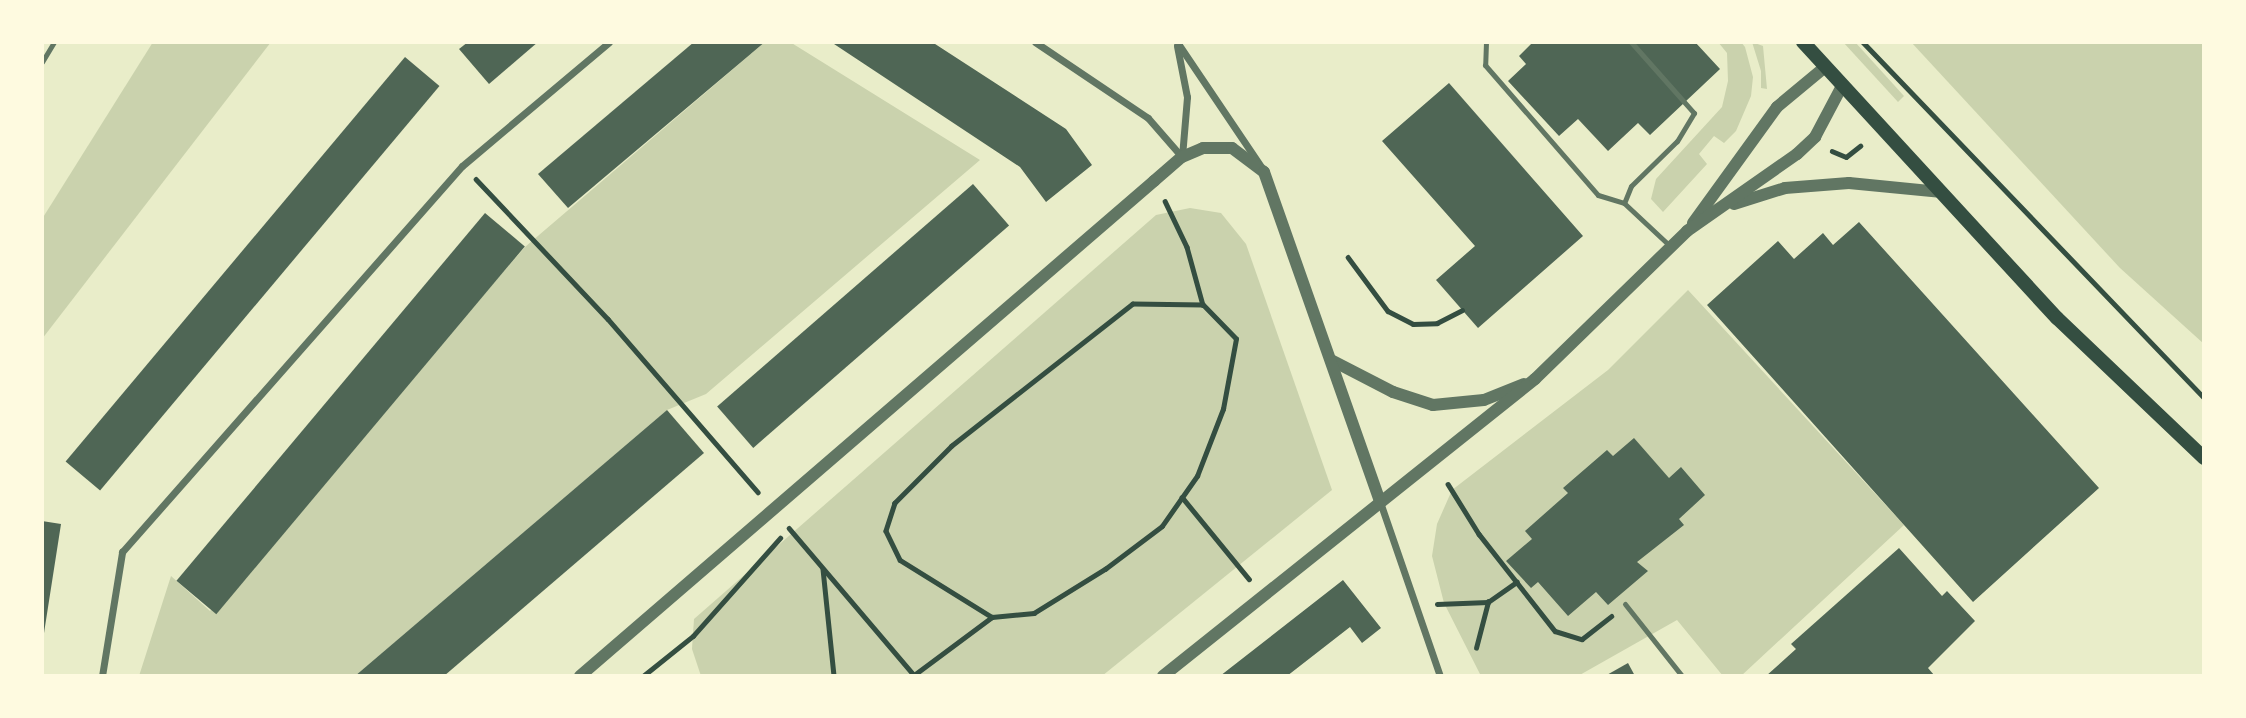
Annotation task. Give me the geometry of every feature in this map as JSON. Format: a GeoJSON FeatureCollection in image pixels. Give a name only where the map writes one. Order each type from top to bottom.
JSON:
{"type":"FeatureCollection","features":[{"type":"Feature","properties":{"kind":"main road"},"geometry":{"type":"LineString","coordinates":[[1803,42],[2067,328],[2204,458]]}},
{"type":"Feature","properties":{"kind":"street"},"geometry":{"type":"LineString","coordinates":[[102,676],[122,552],[462,166],[609,42]]}},
{"type":"Feature","properties":{"kind":"street"},"geometry":{"type":"LineString","coordinates":[[1035,42],[1148,118],[1182,157]]}},
{"type":"Feature","properties":{"kind":"street"},"geometry":{"type":"LineString","coordinates":[[1177,42],[1186,86],[1182,157]]}},
{"type":"Feature","properties":{"kind":"street"},"geometry":{"type":"LineString","coordinates":[[1177,42],[1264,172],[1440,676]]}},
{"type":"Feature","properties":{"kind":"street"},"geometry":{"type":"LineString","coordinates":[[1687,231],[1777,107],[1825,67]]}},
{"type":"Feature","properties":{"kind":"street"},"geometry":{"type":"LineString","coordinates":[[1163,676],[1535,379],[1687,231],[1815,137],[1842,86]]}},
{"type":"Feature","properties":{"kind":"street"},"geometry":{"type":"LineString","coordinates":[[580,676],[1182,157],[1203,148],[1232,148],[1264,172]]}},
{"type":"Feature","properties":{"kind":"street"},"geometry":{"type":"LineString","coordinates":[[1723,207],[1808,185],[1882,183],[1940,192]]}},
{"type":"Feature","properties":{"kind":"street"},"geometry":{"type":"LineString","coordinates":[[1331,360],[1393,392],[1433,405],[1484,400],[1535,379]]}},
{"type":"Feature","properties":{"kind":"lane"},"geometry":{"type":"LineString","coordinates":[[42,62],[54,42]]}},
{"type":"Feature","properties":{"kind":"lane"},"geometry":{"type":"LineString","coordinates":[[1486,42],[1485,65],[1598,195],[1624,203],[1670,246]]}},
{"type":"Feature","properties":{"kind":"lane"},"geometry":{"type":"LineString","coordinates":[[1624,203],[1631,186],[1677,141],[1694,113],[1631,42]]}},
{"type":"Feature","properties":{"kind":"lane"},"geometry":{"type":"LineString","coordinates":[[1625,604],[1682,676]]}},
{"type":"Feature","properties":{"kind":"path"},"geometry":{"type":"LineString","coordinates":[[1863,42],[2204,397]]}},
{"type":"Feature","properties":{"kind":"path"},"geometry":{"type":"LineString","coordinates":[[1846,157],[1860,146]]}},
{"type":"Feature","properties":{"kind":"path"},"geometry":{"type":"LineString","coordinates":[[462,166],[529,231],[914,675],[992,617],[1034,613],[1105,569],[1162,526],[1197,476],[1223,409],[1237,339],[1203,305],[1186,247],[1164,198]]}},
{"type":"Feature","properties":{"kind":"path"},"geometry":{"type":"LineString","coordinates":[[1348,257],[1388,311],[1413,324],[1437,323],[1462,310]]}},
{"type":"Feature","properties":{"kind":"path"},"geometry":{"type":"LineString","coordinates":[[992,617],[900,560],[886,531],[895,503],[952,446],[1133,304],[1203,305]]}},
{"type":"Feature","properties":{"kind":"path"},"geometry":{"type":"LineString","coordinates":[[1448,484],[1479,534],[1555,631],[1583,639],[1625,604]]}},
{"type":"Feature","properties":{"kind":"path"},"geometry":{"type":"LineString","coordinates":[[1182,497],[1250,579]]}},
{"type":"Feature","properties":{"kind":"path"},"geometry":{"type":"LineString","coordinates":[[643,676],[693,636],[789,528]]}},
{"type":"Feature","properties":{"kind":"path"},"geometry":{"type":"LineString","coordinates":[[823,567],[834,676]]}},
{"type":"Feature","properties":{"kind":"path"},"geometry":{"type":"LineString","coordinates":[[1436,604],[1488,602],[1517,582]]}},
{"type":"Feature","properties":{"kind":"path"},"geometry":{"type":"LineString","coordinates":[[1476,649],[1488,602]]}},
{"type":"Feature","properties":{"kind":"green space"},"geometry":{"type":"Polygon","coordinates":[[[153,42],[271,42],[42,339],[42,219],[153,42]]]}},
{"type":"Feature","properties":{"kind":"green space"},"geometry":{"type":"Polygon","coordinates":[[[765,42],[790,42],[980,160],[706,394],[667,410],[355,676],[139,676],[171,576],[210,611],[525,247],[765,42]]]}},
{"type":"Feature","properties":{"kind":"green space"},"geometry":{"type":"Polygon","coordinates":[[[1718,42],[1741,42],[1745,47],[1753,77],[1751,96],[1736,131],[1724,143],[1714,136],[1699,154],[1707,164],[1663,212],[1651,199],[1656,179],[1722,107],[1728,81],[1727,53],[1718,42]]]}},
{"type":"Feature","properties":{"kind":"green space"},"geometry":{"type":"Polygon","coordinates":[[[1752,42],[1763,46],[1767,89],[1761,88],[1761,71],[1752,42]]]}},
{"type":"Feature","properties":{"kind":"green space"},"geometry":{"type":"Polygon","coordinates":[[[1843,42],[1855,42],[1904,96],[1898,102],[1843,42]]]}},
{"type":"Feature","properties":{"kind":"green space"},"geometry":{"type":"Polygon","coordinates":[[[1911,42],[2204,42],[2204,344],[2120,268],[1911,42]]]}},
{"type":"Feature","properties":{"kind":"green space"},"geometry":{"type":"Polygon","coordinates":[[[1190,208],[1221,213],[1246,244],[1332,490],[1102,676],[701,676],[692,649],[694,619],[1156,215],[1190,208]]]}},
{"type":"Feature","properties":{"kind":"green space"},"geometry":{"type":"Polygon","coordinates":[[[1688,290],[1904,525],[1741,676],[1723,676],[1677,620],[1578,676],[1481,676],[1444,603],[1432,556],[1437,524],[1452,490],[1608,370],[1688,290]]]}},
{"type":"Feature","properties":{"kind":"building"},"geometry":{"type":"Polygon","coordinates":[[[468,42],[538,42],[489,84],[459,49],[468,42]]]}},
{"type":"Feature","properties":{"kind":"building"},"geometry":{"type":"Polygon","coordinates":[[[694,42],[765,42],[568,208],[538,174],[694,42]]]}},
{"type":"Feature","properties":{"kind":"building"},"geometry":{"type":"Polygon","coordinates":[[[831,42],[932,42],[1066,129],[1092,165],[1046,202],[1020,167],[831,42]]]}},
{"type":"Feature","properties":{"kind":"building"},"geometry":{"type":"Polygon","coordinates":[[[1533,42],[1695,42],[1720,69],[1650,135],[1638,123],[1608,151],[1578,119],[1559,136],[1508,81],[1526,64],[1519,56],[1533,42]]]}},
{"type":"Feature","properties":{"kind":"building"},"geometry":{"type":"Polygon","coordinates":[[[405,57],[439,86],[100,490],[66,461],[405,57]]]}},
{"type":"Feature","properties":{"kind":"building"},"geometry":{"type":"Polygon","coordinates":[[[1449,83],[1583,236],[1478,328],[1436,280],[1475,246],[1382,141],[1449,83]]]}},
{"type":"Feature","properties":{"kind":"building"},"geometry":{"type":"Polygon","coordinates":[[[973,184],[1009,226],[753,448],[717,406],[973,184]]]}},
{"type":"Feature","properties":{"kind":"building"},"geometry":{"type":"Polygon","coordinates":[[[485,213],[525,246],[216,614],[176,581],[485,213]]]}},
{"type":"Feature","properties":{"kind":"building"},"geometry":{"type":"Polygon","coordinates":[[[1859,222],[2099,488],[1973,602],[1707,305],[1778,241],[1794,259],[1823,233],[1833,245],[1859,222]]]}},
{"type":"Feature","properties":{"kind":"building"},"geometry":{"type":"Polygon","coordinates":[[[667,410],[704,453],[444,676],[355,676],[667,410]]]}},
{"type":"Feature","properties":{"kind":"building"},"geometry":{"type":"Polygon","coordinates":[[[1634,438],[1669,478],[1681,467],[1705,495],[1679,519],[1684,525],[1637,562],[1648,571],[1608,605],[1596,592],[1568,616],[1538,582],[1531,588],[1506,561],[1532,539],[1525,531],[1568,493],[1563,488],[1607,450],[1613,456],[1634,438]]]}},
{"type":"Feature","properties":{"kind":"building"},"geometry":{"type":"Polygon","coordinates":[[[42,521],[61,524],[44,633],[42,632],[42,521]]]}},
{"type":"Feature","properties":{"kind":"building"},"geometry":{"type":"Polygon","coordinates":[[[1899,548],[1942,596],[1947,591],[1975,621],[1928,668],[1934,675],[1766,676],[1796,649],[1791,644],[1899,548]]]}},
{"type":"Feature","properties":{"kind":"building"},"geometry":{"type":"Polygon","coordinates":[[[1343,580],[1381,628],[1362,643],[1350,627],[1287,676],[1220,676],[1343,580]]]}},
{"type":"Feature","properties":{"kind":"building"},"geometry":{"type":"Polygon","coordinates":[[[1628,663],[1635,676],[1605,676],[1628,663]]]}}]}
